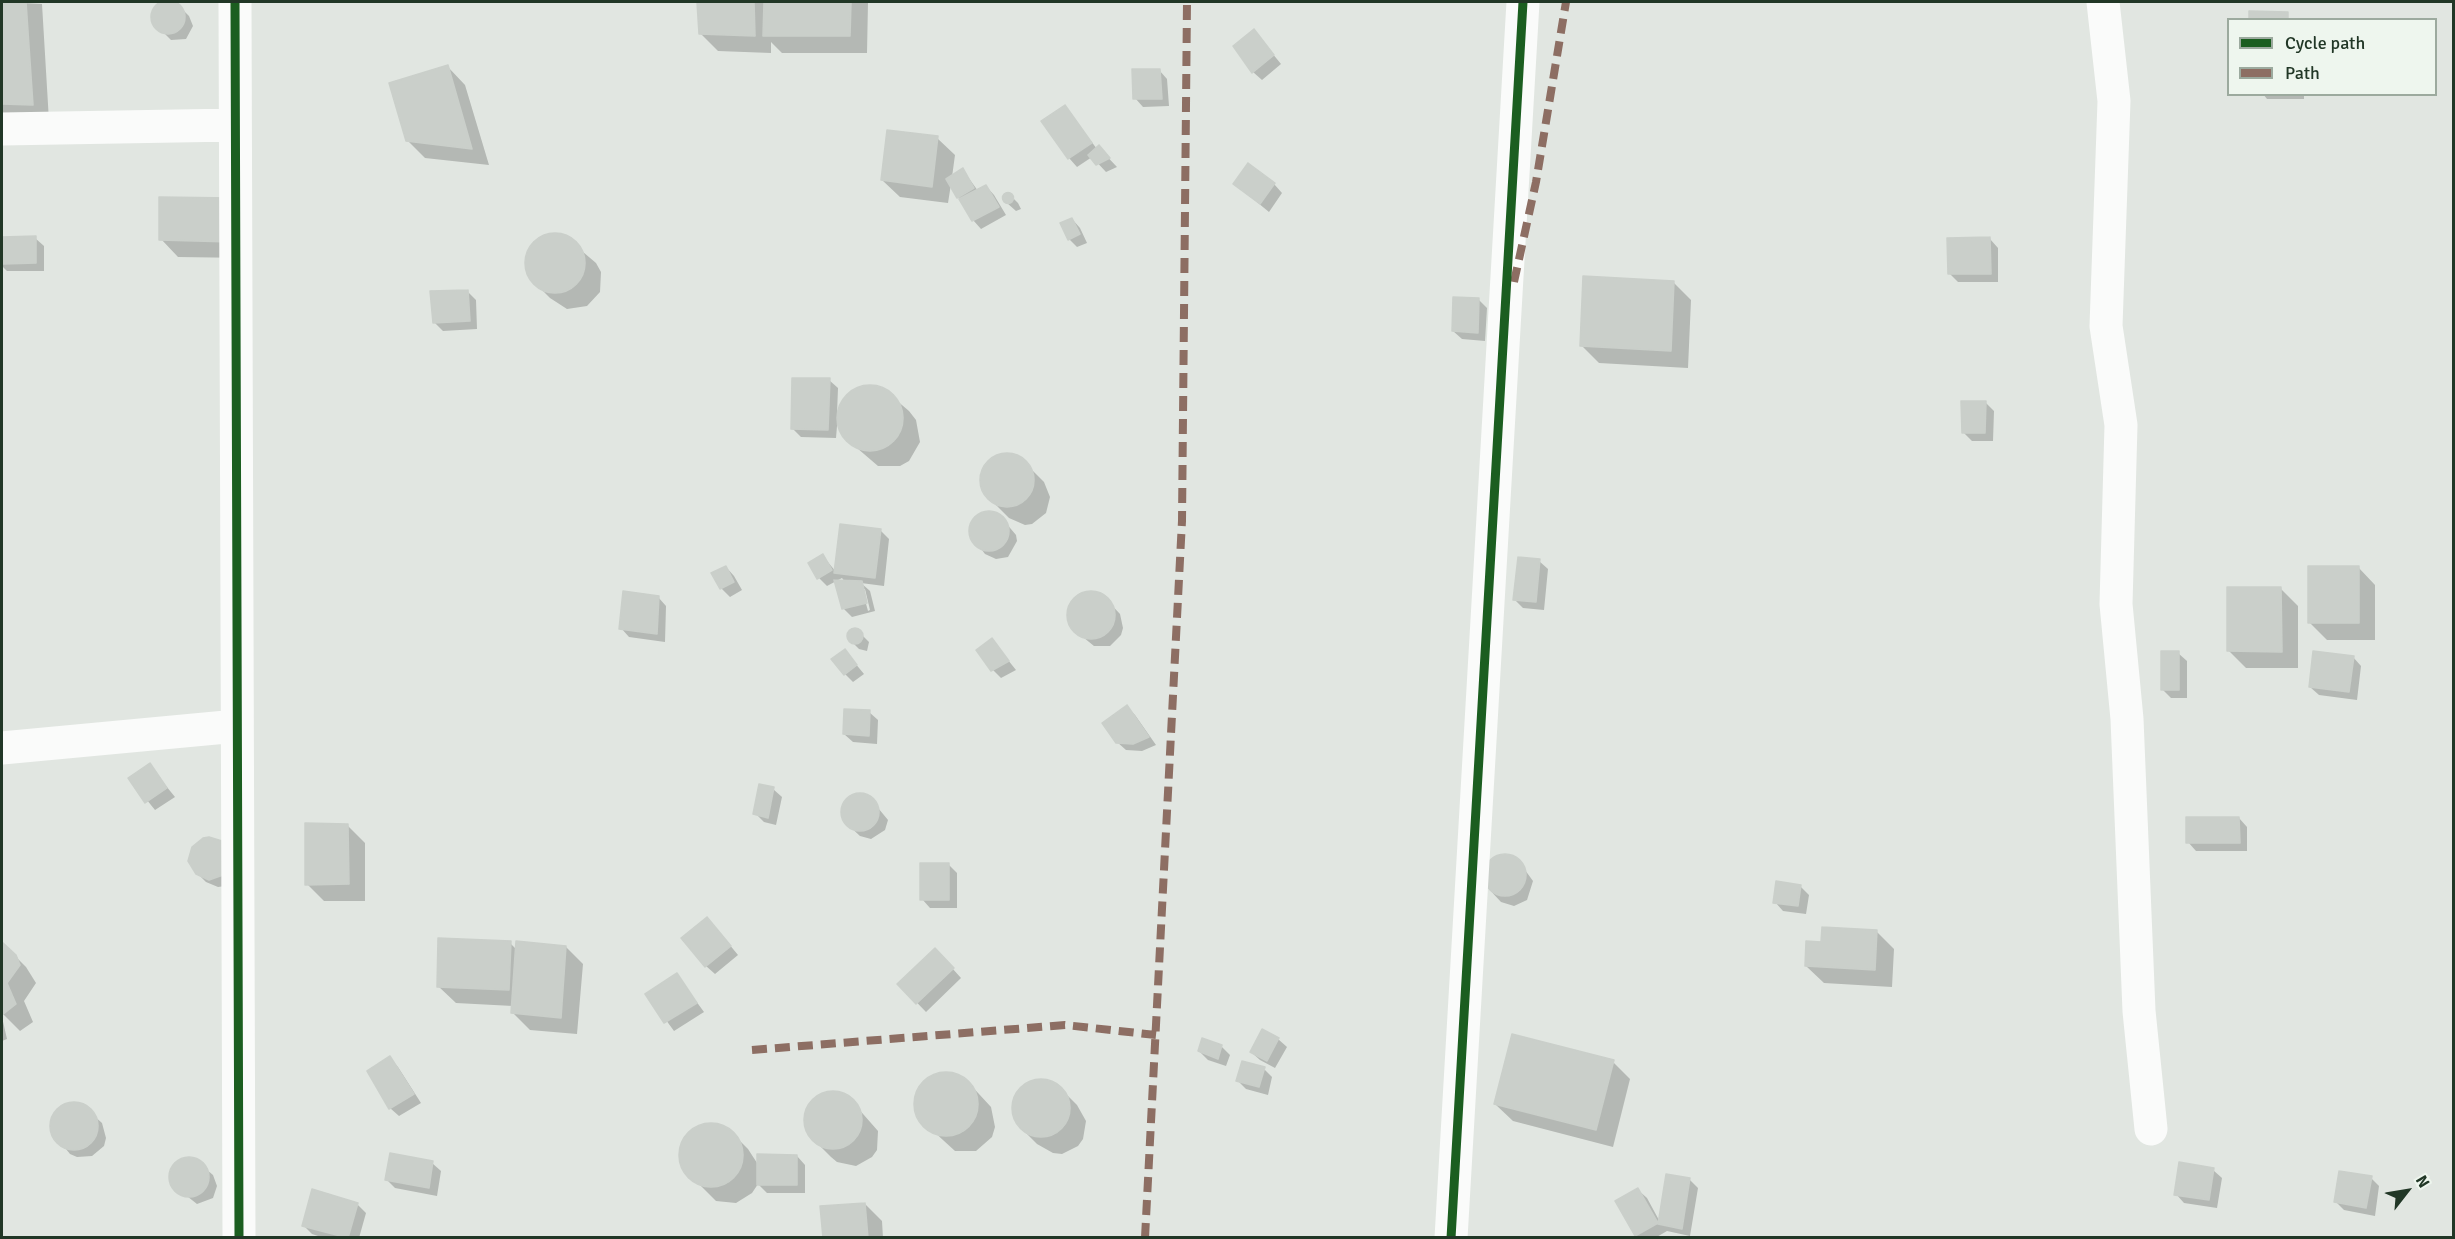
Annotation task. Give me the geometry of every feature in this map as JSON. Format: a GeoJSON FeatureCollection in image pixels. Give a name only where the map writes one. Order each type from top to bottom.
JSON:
{"type":"FeatureCollection","features":[{"type":"Feature","properties":{"kind":"street"},"geometry":{"type":"LineString","coordinates":[[235,2],[239,1238]]}},
{"type":"Feature","properties":{"kind":"street"},"geometry":{"type":"LineString","coordinates":[[1451,1238],[1523,2]]}},
{"type":"Feature","properties":{"kind":"street"},"geometry":{"type":"LineString","coordinates":[[2103,2],[2114,101],[2106,326],[2121,425],[2116,604],[2127,719],[2139,1011],[2151,1129]]}},
{"type":"Feature","properties":{"kind":"street"},"geometry":{"type":"LineString","coordinates":[[2,129],[235,125]]}},
{"type":"Feature","properties":{"kind":"street"},"geometry":{"type":"LineString","coordinates":[[2,748],[237,726]]}},
{"type":"Feature","properties":{"kind":"building"},"geometry":{"type":"Polygon","coordinates":[[[168,0],[180,5],[185,17],[180,29],[168,34],[156,29],[151,17],[156,5],[168,0]]]}},
{"type":"Feature","properties":{"kind":"building"},"geometry":{"type":"Polygon","coordinates":[[[2,2],[26,2],[33,105],[2,104],[2,2]]]}},
{"type":"Feature","properties":{"kind":"building"},"geometry":{"type":"Polygon","coordinates":[[[697,2],[754,2],[755,36],[699,34],[697,2]]]}},
{"type":"Feature","properties":{"kind":"building"},"geometry":{"type":"Polygon","coordinates":[[[764,2],[851,2],[850,36],[763,36],[764,2]]]}},
{"type":"Feature","properties":{"kind":"building"},"geometry":{"type":"Polygon","coordinates":[[[2249,11],[2288,12],[2288,18],[2249,18],[2249,11]]]}},
{"type":"Feature","properties":{"kind":"building"},"geometry":{"type":"Polygon","coordinates":[[[1254,29],[1274,55],[1252,73],[1233,46],[1254,29]]]}},
{"type":"Feature","properties":{"kind":"building"},"geometry":{"type":"Polygon","coordinates":[[[448,65],[472,149],[406,141],[389,83],[448,65]]]}},
{"type":"Feature","properties":{"kind":"building"},"geometry":{"type":"Polygon","coordinates":[[[1132,69],[1160,69],[1162,99],[1133,99],[1132,69]]]}},
{"type":"Feature","properties":{"kind":"building"},"geometry":{"type":"Polygon","coordinates":[[[1065,105],[1092,143],[1068,159],[1041,121],[1065,105]]]}},
{"type":"Feature","properties":{"kind":"building"},"geometry":{"type":"Polygon","coordinates":[[[887,130],[938,136],[932,187],[881,180],[887,130]]]}},
{"type":"Feature","properties":{"kind":"building"},"geometry":{"type":"Polygon","coordinates":[[[1099,145],[1110,158],[1096,165],[1088,155],[1099,145]]]}},
{"type":"Feature","properties":{"kind":"building"},"geometry":{"type":"Polygon","coordinates":[[[1248,163],[1275,183],[1260,204],[1233,184],[1248,163]]]}},
{"type":"Feature","properties":{"kind":"building"},"geometry":{"type":"Polygon","coordinates":[[[963,168],[974,188],[957,198],[946,179],[963,168]]]}},
{"type":"Feature","properties":{"kind":"building"},"geometry":{"type":"Polygon","coordinates":[[[986,185],[999,207],[972,221],[959,199],[986,185]]]}},
{"type":"Feature","properties":{"kind":"building"},"geometry":{"type":"Polygon","coordinates":[[[1008,192],[1014,198],[1008,204],[1002,198],[1008,192]]]}},
{"type":"Feature","properties":{"kind":"building"},"geometry":{"type":"Polygon","coordinates":[[[159,197],[233,198],[232,242],[159,240],[159,197]]]}},
{"type":"Feature","properties":{"kind":"building"},"geometry":{"type":"Polygon","coordinates":[[[1072,218],[1080,234],[1068,240],[1060,223],[1072,218]]]}},
{"type":"Feature","properties":{"kind":"building"},"geometry":{"type":"Polygon","coordinates":[[[555,233],[572,238],[580,246],[585,263],[580,280],[572,288],[555,293],[538,288],[530,280],[525,263],[530,246],[538,238],[555,233]]]}},
{"type":"Feature","properties":{"kind":"building"},"geometry":{"type":"Polygon","coordinates":[[[36,236],[36,263],[2,264],[2,237],[36,236]]]}},
{"type":"Feature","properties":{"kind":"building"},"geometry":{"type":"Polygon","coordinates":[[[1990,237],[1991,274],[1948,274],[1947,238],[1990,237]]]}},
{"type":"Feature","properties":{"kind":"building"},"geometry":{"type":"Polygon","coordinates":[[[1583,276],[1674,281],[1671,351],[1580,346],[1583,276]]]}},
{"type":"Feature","properties":{"kind":"building"},"geometry":{"type":"Polygon","coordinates":[[[468,290],[470,321],[433,323],[430,291],[468,290]]]}},
{"type":"Feature","properties":{"kind":"building"},"geometry":{"type":"Polygon","coordinates":[[[1453,297],[1479,298],[1478,333],[1452,331],[1453,297]]]}},
{"type":"Feature","properties":{"kind":"building"},"geometry":{"type":"Polygon","coordinates":[[[792,378],[830,378],[828,430],[791,429],[792,378]]]}},
{"type":"Feature","properties":{"kind":"building"},"geometry":{"type":"Polygon","coordinates":[[[863,385],[877,385],[889,390],[898,399],[903,418],[901,431],[894,442],[877,451],[863,451],[851,446],[842,437],[837,425],[837,411],[842,399],[851,390],[863,385]]]}},
{"type":"Feature","properties":{"kind":"building"},"geometry":{"type":"Polygon","coordinates":[[[1961,401],[1986,401],[1985,433],[1962,433],[1961,401]]]}},
{"type":"Feature","properties":{"kind":"building"},"geometry":{"type":"Polygon","coordinates":[[[1007,453],[1017,455],[1026,461],[1032,470],[1034,480],[1032,490],[1026,499],[1017,505],[1007,507],[997,505],[988,499],[982,490],[980,480],[982,470],[988,461],[997,455],[1007,453]]]}},
{"type":"Feature","properties":{"kind":"building"},"geometry":{"type":"Polygon","coordinates":[[[989,511],[997,512],[1003,517],[1008,523],[1008,539],[1003,545],[997,550],[989,551],[981,550],[975,545],[970,539],[969,531],[970,523],[975,517],[981,512],[989,511]]]}},
{"type":"Feature","properties":{"kind":"building"},"geometry":{"type":"Polygon","coordinates":[[[840,524],[881,529],[875,578],[834,573],[840,524]]]}},
{"type":"Feature","properties":{"kind":"building"},"geometry":{"type":"Polygon","coordinates":[[[823,554],[832,570],[817,579],[808,563],[823,554]]]}},
{"type":"Feature","properties":{"kind":"building"},"geometry":{"type":"Polygon","coordinates":[[[1518,557],[1540,559],[1536,602],[1513,600],[1518,557]]]}},
{"type":"Feature","properties":{"kind":"building"},"geometry":{"type":"Polygon","coordinates":[[[726,566],[734,582],[720,589],[711,573],[726,566]]]}},
{"type":"Feature","properties":{"kind":"building"},"geometry":{"type":"Polygon","coordinates":[[[2308,566],[2359,566],[2359,623],[2308,623],[2308,566]]]}},
{"type":"Feature","properties":{"kind":"building"},"geometry":{"type":"Polygon","coordinates":[[[834,580],[862,581],[867,603],[842,609],[834,580]]]}},
{"type":"Feature","properties":{"kind":"building"},"geometry":{"type":"Polygon","coordinates":[[[2227,587],[2281,587],[2282,652],[2227,651],[2227,587]]]}},
{"type":"Feature","properties":{"kind":"building"},"geometry":{"type":"Polygon","coordinates":[[[623,591],[659,596],[657,634],[619,629],[623,591]]]}},
{"type":"Feature","properties":{"kind":"building"},"geometry":{"type":"Polygon","coordinates":[[[1091,591],[1108,598],[1115,615],[1108,632],[1091,639],[1074,632],[1067,615],[1074,598],[1091,591]]]}},
{"type":"Feature","properties":{"kind":"building"},"geometry":{"type":"Polygon","coordinates":[[[855,628],[863,636],[855,644],[847,636],[855,628]]]}},
{"type":"Feature","properties":{"kind":"building"},"geometry":{"type":"Polygon","coordinates":[[[992,638],[1009,661],[991,671],[976,650],[992,638]]]}},
{"type":"Feature","properties":{"kind":"building"},"geometry":{"type":"Polygon","coordinates":[[[845,649],[857,665],[844,675],[831,659],[845,649]]]}},
{"type":"Feature","properties":{"kind":"building"},"geometry":{"type":"Polygon","coordinates":[[[2161,651],[2179,651],[2179,690],[2161,690],[2161,651]]]}},
{"type":"Feature","properties":{"kind":"building"},"geometry":{"type":"Polygon","coordinates":[[[2313,651],[2354,656],[2349,692],[2309,687],[2313,651]]]}},
{"type":"Feature","properties":{"kind":"building"},"geometry":{"type":"Polygon","coordinates":[[[1127,705],[1149,737],[1133,744],[1116,743],[1102,723],[1127,705]]]}},
{"type":"Feature","properties":{"kind":"building"},"geometry":{"type":"Polygon","coordinates":[[[844,709],[870,710],[869,736],[843,734],[844,709]]]}},
{"type":"Feature","properties":{"kind":"building"},"geometry":{"type":"Polygon","coordinates":[[[150,763],[167,788],[145,803],[128,778],[150,763]]]}},
{"type":"Feature","properties":{"kind":"building"},"geometry":{"type":"Polygon","coordinates":[[[759,784],[774,787],[768,818],[753,814],[759,784]]]}},
{"type":"Feature","properties":{"kind":"building"},"geometry":{"type":"Polygon","coordinates":[[[860,793],[874,798],[879,812],[874,826],[860,831],[846,826],[841,812],[846,798],[860,793]]]}},
{"type":"Feature","properties":{"kind":"building"},"geometry":{"type":"Polygon","coordinates":[[[2186,817],[2239,817],[2240,843],[2186,843],[2186,817]]]}},
{"type":"Feature","properties":{"kind":"building"},"geometry":{"type":"Polygon","coordinates":[[[305,823],[348,824],[349,884],[305,885],[305,823]]]}},
{"type":"Feature","properties":{"kind":"building"},"geometry":{"type":"Polygon","coordinates":[[[209,837],[222,841],[223,875],[209,880],[196,874],[188,861],[192,847],[203,838],[209,837]]]}},
{"type":"Feature","properties":{"kind":"building"},"geometry":{"type":"Polygon","coordinates":[[[1505,854],[1513,855],[1520,860],[1525,867],[1525,883],[1520,890],[1513,895],[1505,896],[1497,895],[1490,890],[1485,883],[1484,875],[1485,867],[1490,860],[1497,855],[1505,854]]]}},
{"type":"Feature","properties":{"kind":"building"},"geometry":{"type":"Polygon","coordinates":[[[920,863],[949,863],[949,900],[920,900],[920,863]]]}},
{"type":"Feature","properties":{"kind":"building"},"geometry":{"type":"Polygon","coordinates":[[[1776,881],[1801,885],[1798,906],[1773,903],[1776,881]]]}},
{"type":"Feature","properties":{"kind":"building"},"geometry":{"type":"Polygon","coordinates":[[[707,917],[731,946],[705,967],[681,938],[707,917]]]}},
{"type":"Feature","properties":{"kind":"building"},"geometry":{"type":"Polygon","coordinates":[[[1822,927],[1877,930],[1875,970],[1805,966],[1806,941],[1821,942],[1822,927]]]}},
{"type":"Feature","properties":{"kind":"building"},"geometry":{"type":"Polygon","coordinates":[[[438,938],[511,941],[509,990],[437,987],[438,938]]]}},
{"type":"Feature","properties":{"kind":"building"},"geometry":{"type":"Polygon","coordinates":[[[516,941],[566,946],[561,1018],[511,1013],[516,941]]]}},
{"type":"Feature","properties":{"kind":"building"},"geometry":{"type":"Polygon","coordinates":[[[2,942],[16,955],[20,965],[7,983],[16,1004],[2,1015],[2,942]]]}},
{"type":"Feature","properties":{"kind":"building"},"geometry":{"type":"Polygon","coordinates":[[[935,948],[954,968],[916,1004],[897,984],[935,948]]]}},
{"type":"Feature","properties":{"kind":"building"},"geometry":{"type":"Polygon","coordinates":[[[677,973],[697,1003],[664,1023],[645,994],[677,973]]]}},
{"type":"Feature","properties":{"kind":"building"},"geometry":{"type":"Polygon","coordinates":[[[1262,1029],[1279,1038],[1267,1061],[1250,1052],[1262,1029]]]}},
{"type":"Feature","properties":{"kind":"building"},"geometry":{"type":"Polygon","coordinates":[[[1512,1034],[1614,1060],[1596,1130],[1494,1104],[1512,1034]]]}},
{"type":"Feature","properties":{"kind":"building"},"geometry":{"type":"Polygon","coordinates":[[[1202,1038],[1222,1045],[1218,1059],[1198,1051],[1202,1038]]]}},
{"type":"Feature","properties":{"kind":"building"},"geometry":{"type":"Polygon","coordinates":[[[390,1056],[414,1094],[389,1109],[367,1071],[390,1056]]]}},
{"type":"Feature","properties":{"kind":"building"},"geometry":{"type":"Polygon","coordinates":[[[1242,1061],[1265,1067],[1259,1087],[1236,1081],[1242,1061]]]}},
{"type":"Feature","properties":{"kind":"building"},"geometry":{"type":"Polygon","coordinates":[[[946,1072],[958,1074],[969,1081],[976,1092],[978,1104],[976,1116],[969,1127],[958,1134],[946,1136],[934,1134],[923,1127],[916,1116],[914,1104],[916,1092],[923,1081],[934,1074],[946,1072]]]}},
{"type":"Feature","properties":{"kind":"building"},"geometry":{"type":"Polygon","coordinates":[[[1041,1079],[1052,1081],[1065,1092],[1070,1108],[1068,1119],[1057,1132],[1041,1137],[1030,1135],[1017,1124],[1012,1108],[1014,1097],[1025,1084],[1041,1079]]]}},
{"type":"Feature","properties":{"kind":"building"},"geometry":{"type":"Polygon","coordinates":[[[833,1091],[844,1093],[857,1104],[862,1120],[860,1131],[849,1144],[833,1149],[822,1147],[809,1136],[804,1120],[806,1109],[817,1096],[833,1091]]]}},
{"type":"Feature","properties":{"kind":"building"},"geometry":{"type":"Polygon","coordinates":[[[69,1102],[79,1102],[91,1109],[98,1121],[98,1131],[91,1143],[79,1150],[69,1150],[54,1139],[50,1131],[50,1121],[61,1106],[69,1102]]]}},
{"type":"Feature","properties":{"kind":"building"},"geometry":{"type":"Polygon","coordinates":[[[711,1123],[723,1125],[734,1132],[741,1143],[743,1155],[741,1167],[734,1178],[723,1185],[711,1187],[699,1185],[688,1178],[681,1167],[679,1155],[681,1143],[688,1132],[699,1125],[711,1123]]]}},
{"type":"Feature","properties":{"kind":"building"},"geometry":{"type":"Polygon","coordinates":[[[390,1153],[433,1161],[429,1188],[385,1180],[390,1153]]]}},
{"type":"Feature","properties":{"kind":"building"},"geometry":{"type":"Polygon","coordinates":[[[757,1154],[797,1155],[797,1185],[757,1185],[757,1154]]]}},
{"type":"Feature","properties":{"kind":"building"},"geometry":{"type":"Polygon","coordinates":[[[189,1157],[203,1163],[209,1177],[203,1191],[189,1197],[175,1191],[169,1177],[175,1163],[189,1157]]]}},
{"type":"Feature","properties":{"kind":"building"},"geometry":{"type":"Polygon","coordinates":[[[2179,1162],[2214,1168],[2209,1200],[2174,1195],[2179,1162]]]}},
{"type":"Feature","properties":{"kind":"building"},"geometry":{"type":"Polygon","coordinates":[[[2339,1171],[2372,1176],[2366,1208],[2334,1202],[2339,1171]]]}},
{"type":"Feature","properties":{"kind":"building"},"geometry":{"type":"Polygon","coordinates":[[[1666,1174],[1690,1178],[1682,1229],[1658,1224],[1666,1174]]]}},
{"type":"Feature","properties":{"kind":"building"},"geometry":{"type":"Polygon","coordinates":[[[1638,1188],[1658,1223],[1635,1236],[1615,1201],[1638,1188]]]}},
{"type":"Feature","properties":{"kind":"building"},"geometry":{"type":"Polygon","coordinates":[[[312,1189],[358,1203],[348,1238],[302,1226],[312,1189]]]}},
{"type":"Feature","properties":{"kind":"building"},"geometry":{"type":"Polygon","coordinates":[[[865,1203],[868,1238],[823,1238],[820,1206],[865,1203]]]}},
{"type":"Feature","properties":{"kind":"marked path"},"geometry":{"type":"LineString","coordinates":[[1145,1238],[1182,521],[1187,2]]}},
{"type":"Feature","properties":{"kind":"marked path"},"geometry":{"type":"LineString","coordinates":[[1514,282],[1536,182],[1566,2]]}},
{"type":"Feature","properties":{"kind":"marked path"},"geometry":{"type":"LineString","coordinates":[[752,1050],[1065,1025],[1156,1035]]}},
{"type":"Feature","properties":{"kind":"cycle path"},"geometry":{"type":"LineString","coordinates":[[235,2],[239,1238]]}},
{"type":"Feature","properties":{"kind":"cycle path"},"geometry":{"type":"LineString","coordinates":[[1451,1238],[1523,2]]}}]}
